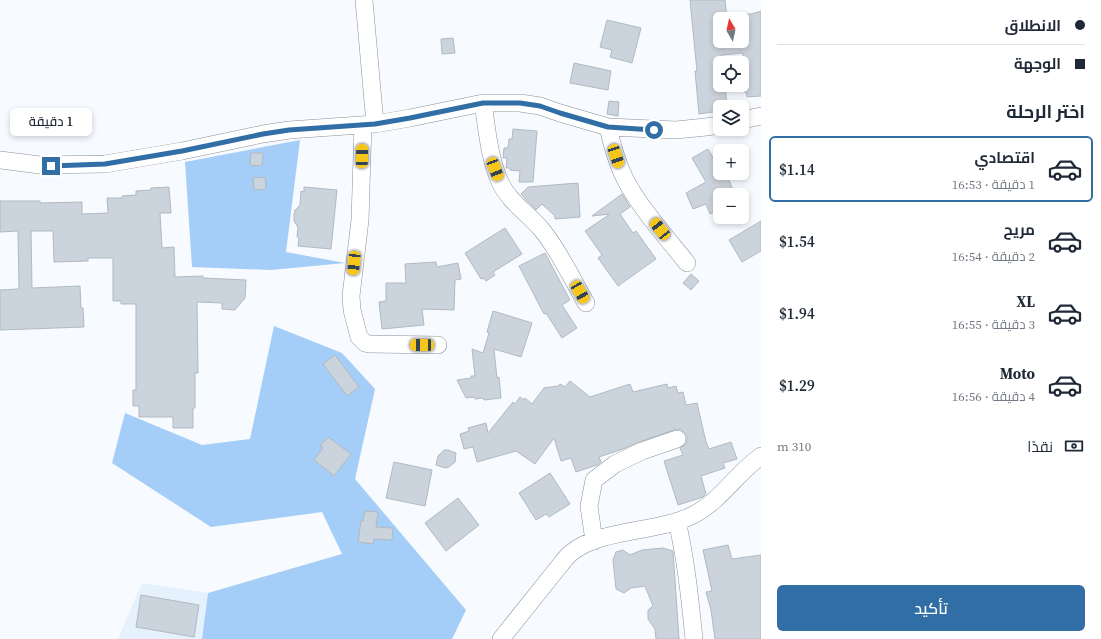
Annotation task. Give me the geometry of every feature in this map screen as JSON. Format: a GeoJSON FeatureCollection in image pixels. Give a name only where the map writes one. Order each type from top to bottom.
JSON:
{"type":"FeatureCollection","features":[{"type":"Feature","properties":{"kind":"street"},"geometry":{"type":"LineString","coordinates":[[364,0],[369,124],[351,296],[352,310],[361,341],[369,344],[438,345]]}},
{"type":"Feature","properties":{"kind":"street"},"geometry":{"type":"LineString","coordinates":[[483,103],[491,155],[501,184],[510,197],[542,231],[561,259],[586,303]]}},
{"type":"Feature","properties":{"kind":"street"},"geometry":{"type":"LineString","coordinates":[[0,160],[40,166],[105,164],[182,151],[263,134],[289,130],[369,124],[410,118],[483,103],[520,103],[540,106],[608,127],[676,130],[713,126]]}},
{"type":"Feature","properties":{"kind":"street"},"geometry":{"type":"LineString","coordinates":[[749,119],[761,116]]}},
{"type":"Feature","properties":{"kind":"street"},"geometry":{"type":"LineString","coordinates":[[608,127],[619,165],[626,180],[652,218],[687,263]]}},
{"type":"Feature","properties":{"kind":"street"},"geometry":{"type":"LineString","coordinates":[[594,541],[589,506],[594,480],[615,464],[642,451],[677,439]]}},
{"type":"Feature","properties":{"kind":"street"},"geometry":{"type":"LineString","coordinates":[[501,639],[561,564],[572,553],[594,541],[677,521],[694,515],[710,506],[750,463],[761,456]]}},
{"type":"Feature","properties":{"kind":"street"},"geometry":{"type":"LineString","coordinates":[[677,521],[687,576],[694,639]]}},
{"type":"Feature","properties":{"kind":"shaded area"},"geometry":{"type":"Polygon","coordinates":[[[300,140],[286,252],[345,263],[271,270],[192,267],[185,162],[300,140]]]}},
{"type":"Feature","properties":{"kind":"shaded area"},"geometry":{"type":"Polygon","coordinates":[[[274,326],[342,353],[375,389],[355,479],[466,610],[452,639],[202,639],[208,593],[342,554],[322,512],[211,527],[112,463],[125,413],[202,445],[250,439],[274,326]]]}},
{"type":"Feature","properties":{"kind":"shaded area"},"geometry":{"type":"Polygon","coordinates":[[[142,583],[208,593],[202,639],[118,639],[142,583]]]}},
{"type":"Feature","properties":{"kind":"building"},"geometry":{"type":"Polygon","coordinates":[[[690,0],[725,0],[726,12],[713,12],[713,48],[749,48],[749,14],[761,11],[761,96],[747,97],[746,92],[749,92],[749,56],[743,56],[743,53],[713,56],[713,92],[726,92],[726,100],[713,100],[713,112],[699,114],[695,71],[697,71],[690,0]]]}},
{"type":"Feature","properties":{"kind":"building"},"geometry":{"type":"Polygon","coordinates":[[[607,20],[641,28],[632,63],[610,57],[612,50],[600,47],[607,20]]]}},
{"type":"Feature","properties":{"kind":"building"},"geometry":{"type":"Polygon","coordinates":[[[453,38],[455,53],[442,54],[441,39],[453,38]]]}},
{"type":"Feature","properties":{"kind":"building"},"geometry":{"type":"Polygon","coordinates":[[[574,63],[611,71],[608,90],[570,83],[574,63]]]}},
{"type":"Feature","properties":{"kind":"building"},"geometry":{"type":"Polygon","coordinates":[[[609,101],[619,102],[618,116],[607,114],[609,101]]]}},
{"type":"Feature","properties":{"kind":"building"},"geometry":{"type":"Polygon","coordinates":[[[513,129],[537,131],[533,182],[519,182],[520,171],[506,168],[507,158],[503,158],[504,148],[508,148],[509,139],[512,139],[513,129]]]}},
{"type":"Feature","properties":{"kind":"building"},"geometry":{"type":"Polygon","coordinates":[[[708,149],[713,158],[713,180],[729,180],[732,188],[713,188],[713,213],[710,214],[706,204],[693,209],[686,193],[706,182],[692,158],[708,149]]]}},
{"type":"Feature","properties":{"kind":"building"},"geometry":{"type":"Polygon","coordinates":[[[251,153],[263,153],[262,166],[250,165],[251,153]]]}},
{"type":"Feature","properties":{"kind":"building"},"geometry":{"type":"Polygon","coordinates":[[[265,177],[266,189],[254,190],[253,178],[265,177]]]}},
{"type":"Feature","properties":{"kind":"building"},"geometry":{"type":"Polygon","coordinates":[[[578,183],[580,217],[555,219],[555,216],[542,204],[536,210],[521,194],[528,187],[578,183]]]}},
{"type":"Feature","properties":{"kind":"building"},"geometry":{"type":"Polygon","coordinates":[[[169,187],[171,213],[160,213],[162,248],[174,247],[175,277],[203,276],[203,278],[246,280],[245,298],[235,310],[222,309],[222,303],[197,302],[198,373],[195,373],[195,408],[193,408],[193,428],[173,428],[173,417],[139,417],[139,406],[133,406],[133,390],[136,390],[136,304],[121,304],[121,301],[113,301],[113,258],[88,258],[88,261],[54,262],[53,231],[31,231],[32,288],[80,286],[84,327],[0,330],[0,290],[19,289],[18,231],[0,232],[0,201],[40,201],[40,203],[82,202],[82,214],[108,213],[107,198],[122,198],[122,196],[136,195],[136,191],[169,187]]]}},
{"type":"Feature","properties":{"kind":"building"},"geometry":{"type":"Polygon","coordinates":[[[304,187],[337,190],[331,249],[298,246],[298,227],[294,221],[294,214],[295,210],[300,205],[301,191],[304,192],[304,187]]]}},
{"type":"Feature","properties":{"kind":"building"},"geometry":{"type":"Polygon","coordinates":[[[622,194],[630,207],[620,214],[633,233],[636,231],[656,259],[618,286],[598,258],[602,255],[585,231],[610,214],[592,216],[622,194]]]}},
{"type":"Feature","properties":{"kind":"building"},"geometry":{"type":"Polygon","coordinates":[[[761,221],[761,251],[742,262],[729,240],[761,221]]]}},
{"type":"Feature","properties":{"kind":"building"},"geometry":{"type":"Polygon","coordinates":[[[505,228],[522,254],[493,272],[495,275],[486,281],[484,278],[481,279],[465,253],[505,228]]]}},
{"type":"Feature","properties":{"kind":"building"},"geometry":{"type":"Polygon","coordinates":[[[545,253],[570,300],[562,305],[577,328],[562,338],[546,313],[544,314],[519,266],[545,253]]]}},
{"type":"Feature","properties":{"kind":"building"},"geometry":{"type":"Polygon","coordinates":[[[436,262],[437,267],[458,263],[461,279],[455,280],[454,310],[422,309],[424,325],[382,329],[379,302],[386,301],[386,283],[406,283],[405,264],[436,262]]]}},
{"type":"Feature","properties":{"kind":"building"},"geometry":{"type":"Polygon","coordinates":[[[691,274],[699,281],[691,290],[683,283],[691,274]]]}},
{"type":"Feature","properties":{"kind":"building"},"geometry":{"type":"Polygon","coordinates":[[[493,311],[532,323],[521,357],[494,349],[501,398],[484,400],[483,398],[475,399],[474,397],[466,398],[457,380],[475,376],[472,349],[483,353],[489,333],[487,332],[493,311]]]}},
{"type":"Feature","properties":{"kind":"building"},"geometry":{"type":"Polygon","coordinates":[[[335,355],[359,387],[347,396],[323,364],[335,355]]]}},
{"type":"Feature","properties":{"kind":"building"},"geometry":{"type":"Polygon","coordinates":[[[570,381],[590,397],[630,384],[633,392],[667,384],[668,388],[676,386],[678,393],[683,392],[686,405],[697,403],[709,449],[731,442],[737,459],[723,463],[725,468],[701,476],[706,494],[703,497],[678,505],[664,461],[683,455],[680,448],[685,445],[687,436],[679,429],[599,457],[601,462],[597,465],[576,472],[571,458],[561,461],[554,438],[535,464],[516,451],[477,462],[473,447],[464,449],[460,434],[469,431],[468,428],[486,423],[488,433],[513,402],[515,404],[520,397],[524,400],[525,398],[532,404],[544,388],[558,386],[560,384],[565,387],[570,381]]]}},
{"type":"Feature","properties":{"kind":"building"},"geometry":{"type":"Polygon","coordinates":[[[328,437],[351,454],[334,476],[314,460],[323,448],[320,446],[328,437]]]}},
{"type":"Feature","properties":{"kind":"building"},"geometry":{"type":"Polygon","coordinates":[[[444,450],[456,453],[455,462],[449,467],[445,468],[436,465],[438,456],[444,450]]]}},
{"type":"Feature","properties":{"kind":"building"},"geometry":{"type":"Polygon","coordinates":[[[394,462],[432,470],[425,506],[386,498],[394,462]]]}},
{"type":"Feature","properties":{"kind":"building"},"geometry":{"type":"Polygon","coordinates":[[[550,473],[570,504],[549,517],[546,514],[536,520],[519,493],[550,473]]]}},
{"type":"Feature","properties":{"kind":"building"},"geometry":{"type":"Polygon","coordinates":[[[458,498],[479,525],[446,551],[425,523],[458,498]]]}},
{"type":"Feature","properties":{"kind":"building"},"geometry":{"type":"Polygon","coordinates":[[[365,511],[378,512],[376,527],[393,528],[392,540],[374,539],[373,544],[358,542],[361,521],[363,521],[365,511]]]}},
{"type":"Feature","properties":{"kind":"building"},"geometry":{"type":"Polygon","coordinates":[[[728,545],[732,559],[761,555],[761,639],[715,639],[711,610],[706,592],[712,591],[703,550],[728,545]]]}},
{"type":"Feature","properties":{"kind":"building"},"geometry":{"type":"Polygon","coordinates":[[[663,548],[673,551],[679,639],[656,639],[655,629],[648,619],[648,610],[653,606],[645,586],[631,588],[624,593],[616,589],[613,560],[616,552],[623,550],[630,555],[642,550],[663,548]]]}},
{"type":"Feature","properties":{"kind":"building"},"geometry":{"type":"Polygon","coordinates":[[[141,595],[199,605],[194,637],[136,627],[141,595]]]}},
{"type":"Feature","properties":{"kind":"route"},"geometry":{"type":"LineString","coordinates":[[51,166],[105,164],[182,151],[263,134],[289,130],[375,124],[483,103],[520,103],[540,106],[608,127],[654,130]]}}]}
